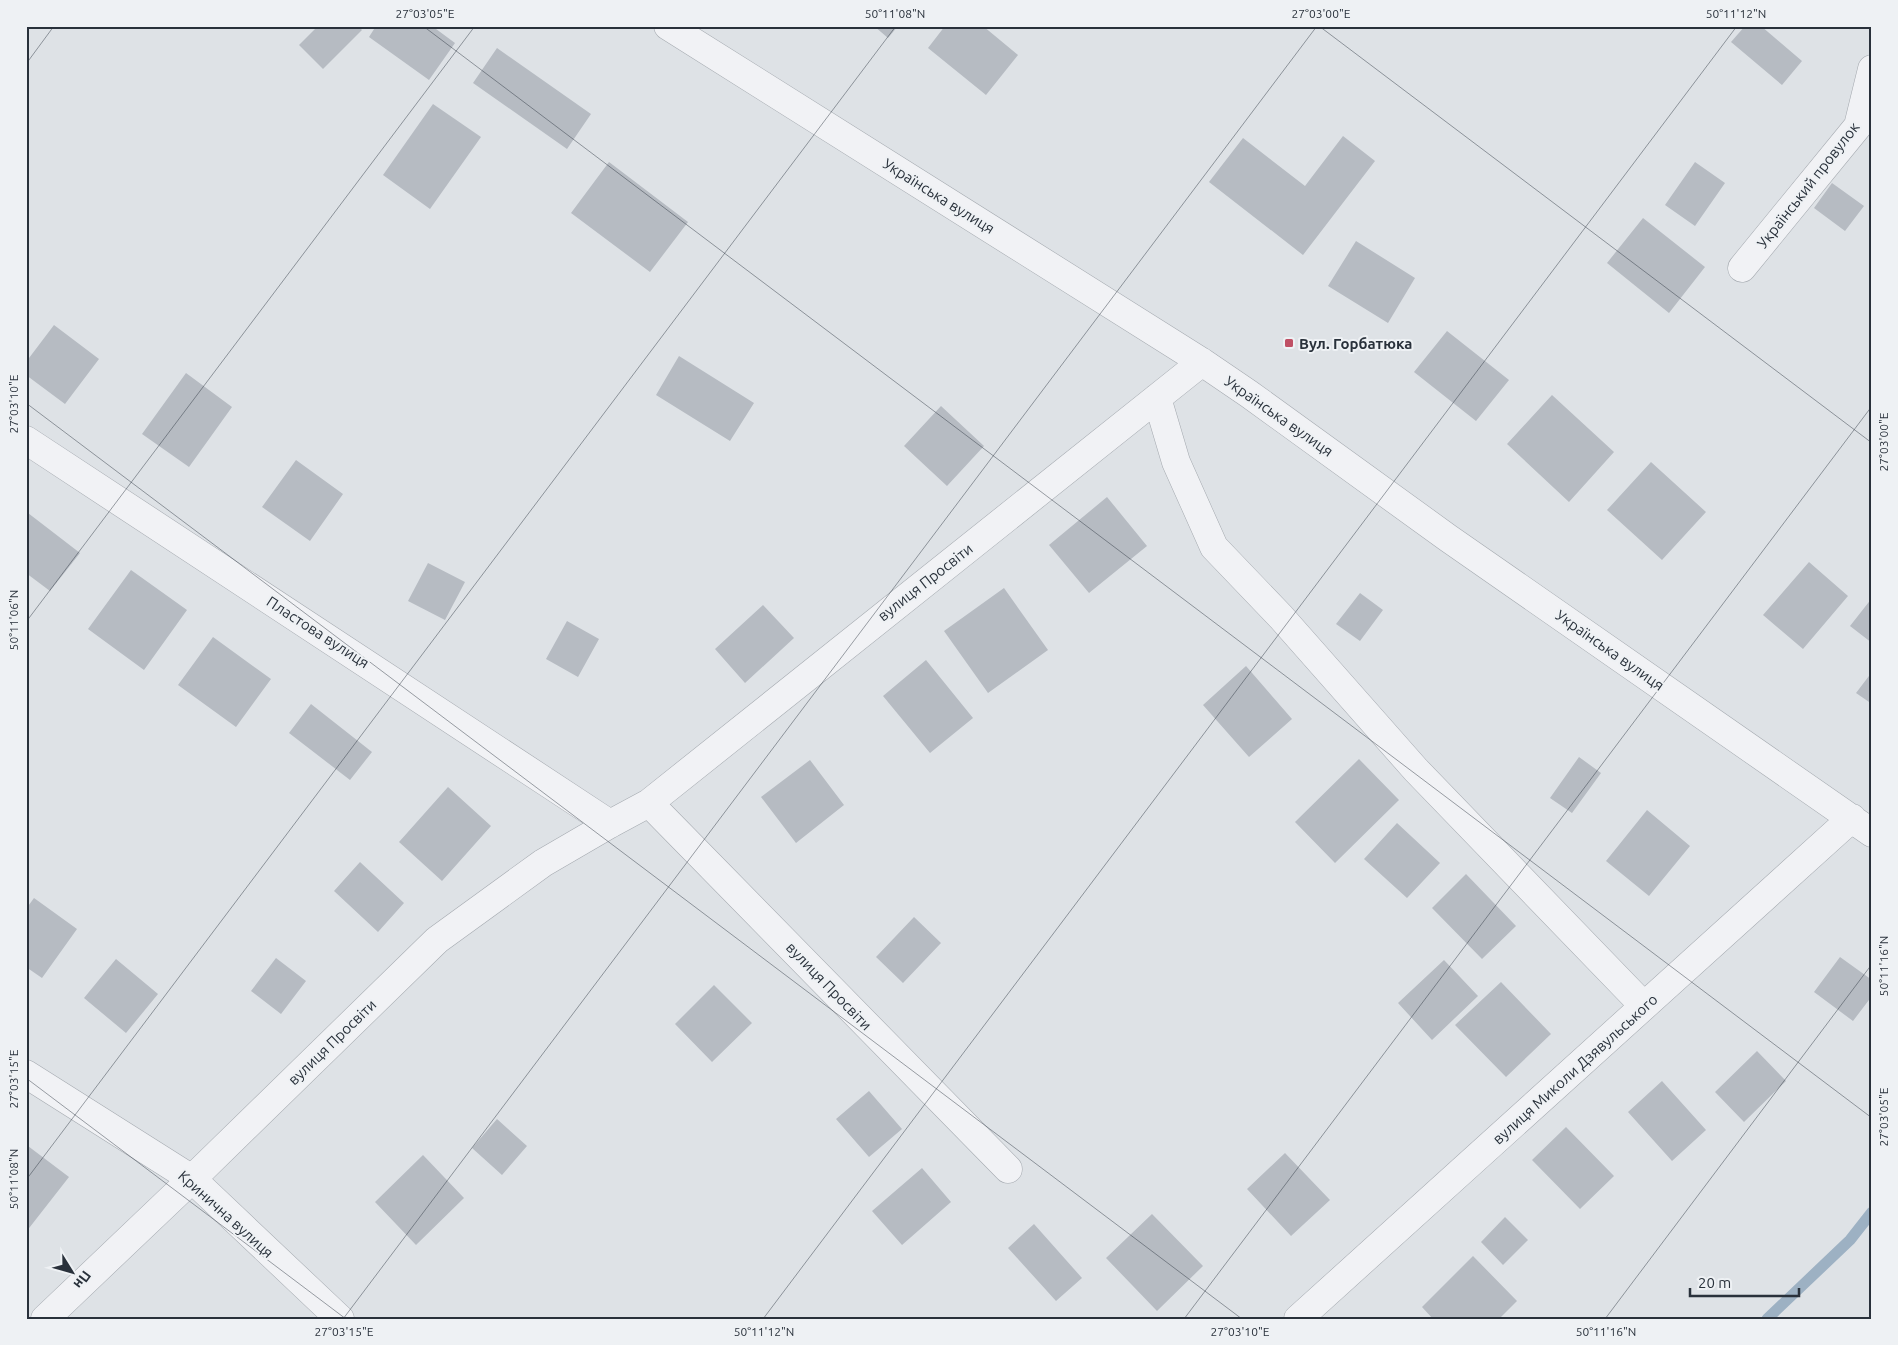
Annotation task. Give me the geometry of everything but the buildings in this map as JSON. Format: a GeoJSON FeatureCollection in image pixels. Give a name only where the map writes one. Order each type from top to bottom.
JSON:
{"type":"FeatureCollection","features":[{"type":"Feature","properties":{"kind":"street","name":"Українська вулиця"},"geometry":{"type":"LineString","coordinates":[[668,26],[1202,362],[1456,544],[1862,825]]}},
{"type":"Feature","properties":{"kind":"street","name":"Український провулок"},"geometry":{"type":"LineString","coordinates":[[1742,268],[1858,126],[1872,69]]}},
{"type":"Feature","properties":{"kind":"street","name":"вулиця Просвіти"},"geometry":{"type":"LineString","coordinates":[[45,1319],[192,1179],[437,940],[543,863],[649,803],[1202,362]]}},
{"type":"Feature","properties":{"kind":"street"},"geometry":{"type":"LineString","coordinates":[[1157,398],[1176,462],[1214,547],[1281,617],[1416,770],[1644,1006]]}},
{"type":"Feature","properties":{"kind":"street","name":"Пластова вулиця"},"geometry":{"type":"LineString","coordinates":[[26,440],[610,824]]}},
{"type":"Feature","properties":{"kind":"street","name":"вулиця Просвіти"},"geometry":{"type":"LineString","coordinates":[[649,803],[1008,1169]]}},
{"type":"Feature","properties":{"kind":"street","name":"вулиця Миколи Дзявульського"},"geometry":{"type":"LineString","coordinates":[[1298,1319],[1644,1006],[1862,825]]}},
{"type":"Feature","properties":{"kind":"street","name":"Кринична вулиця"},"geometry":{"type":"LineString","coordinates":[[26,1074],[192,1179],[340,1319]]}},
{"type":"Feature","properties":{"kind":"waterway"},"geometry":{"type":"LineString","coordinates":[[1767,1319],[1850,1240],[1872,1212]]}},
{"type":"Feature","properties":{"kind":"place","name":"Вул. Горбатюка"},"geometry":{"type":"Point","coordinates":[1289,343]}}]}
